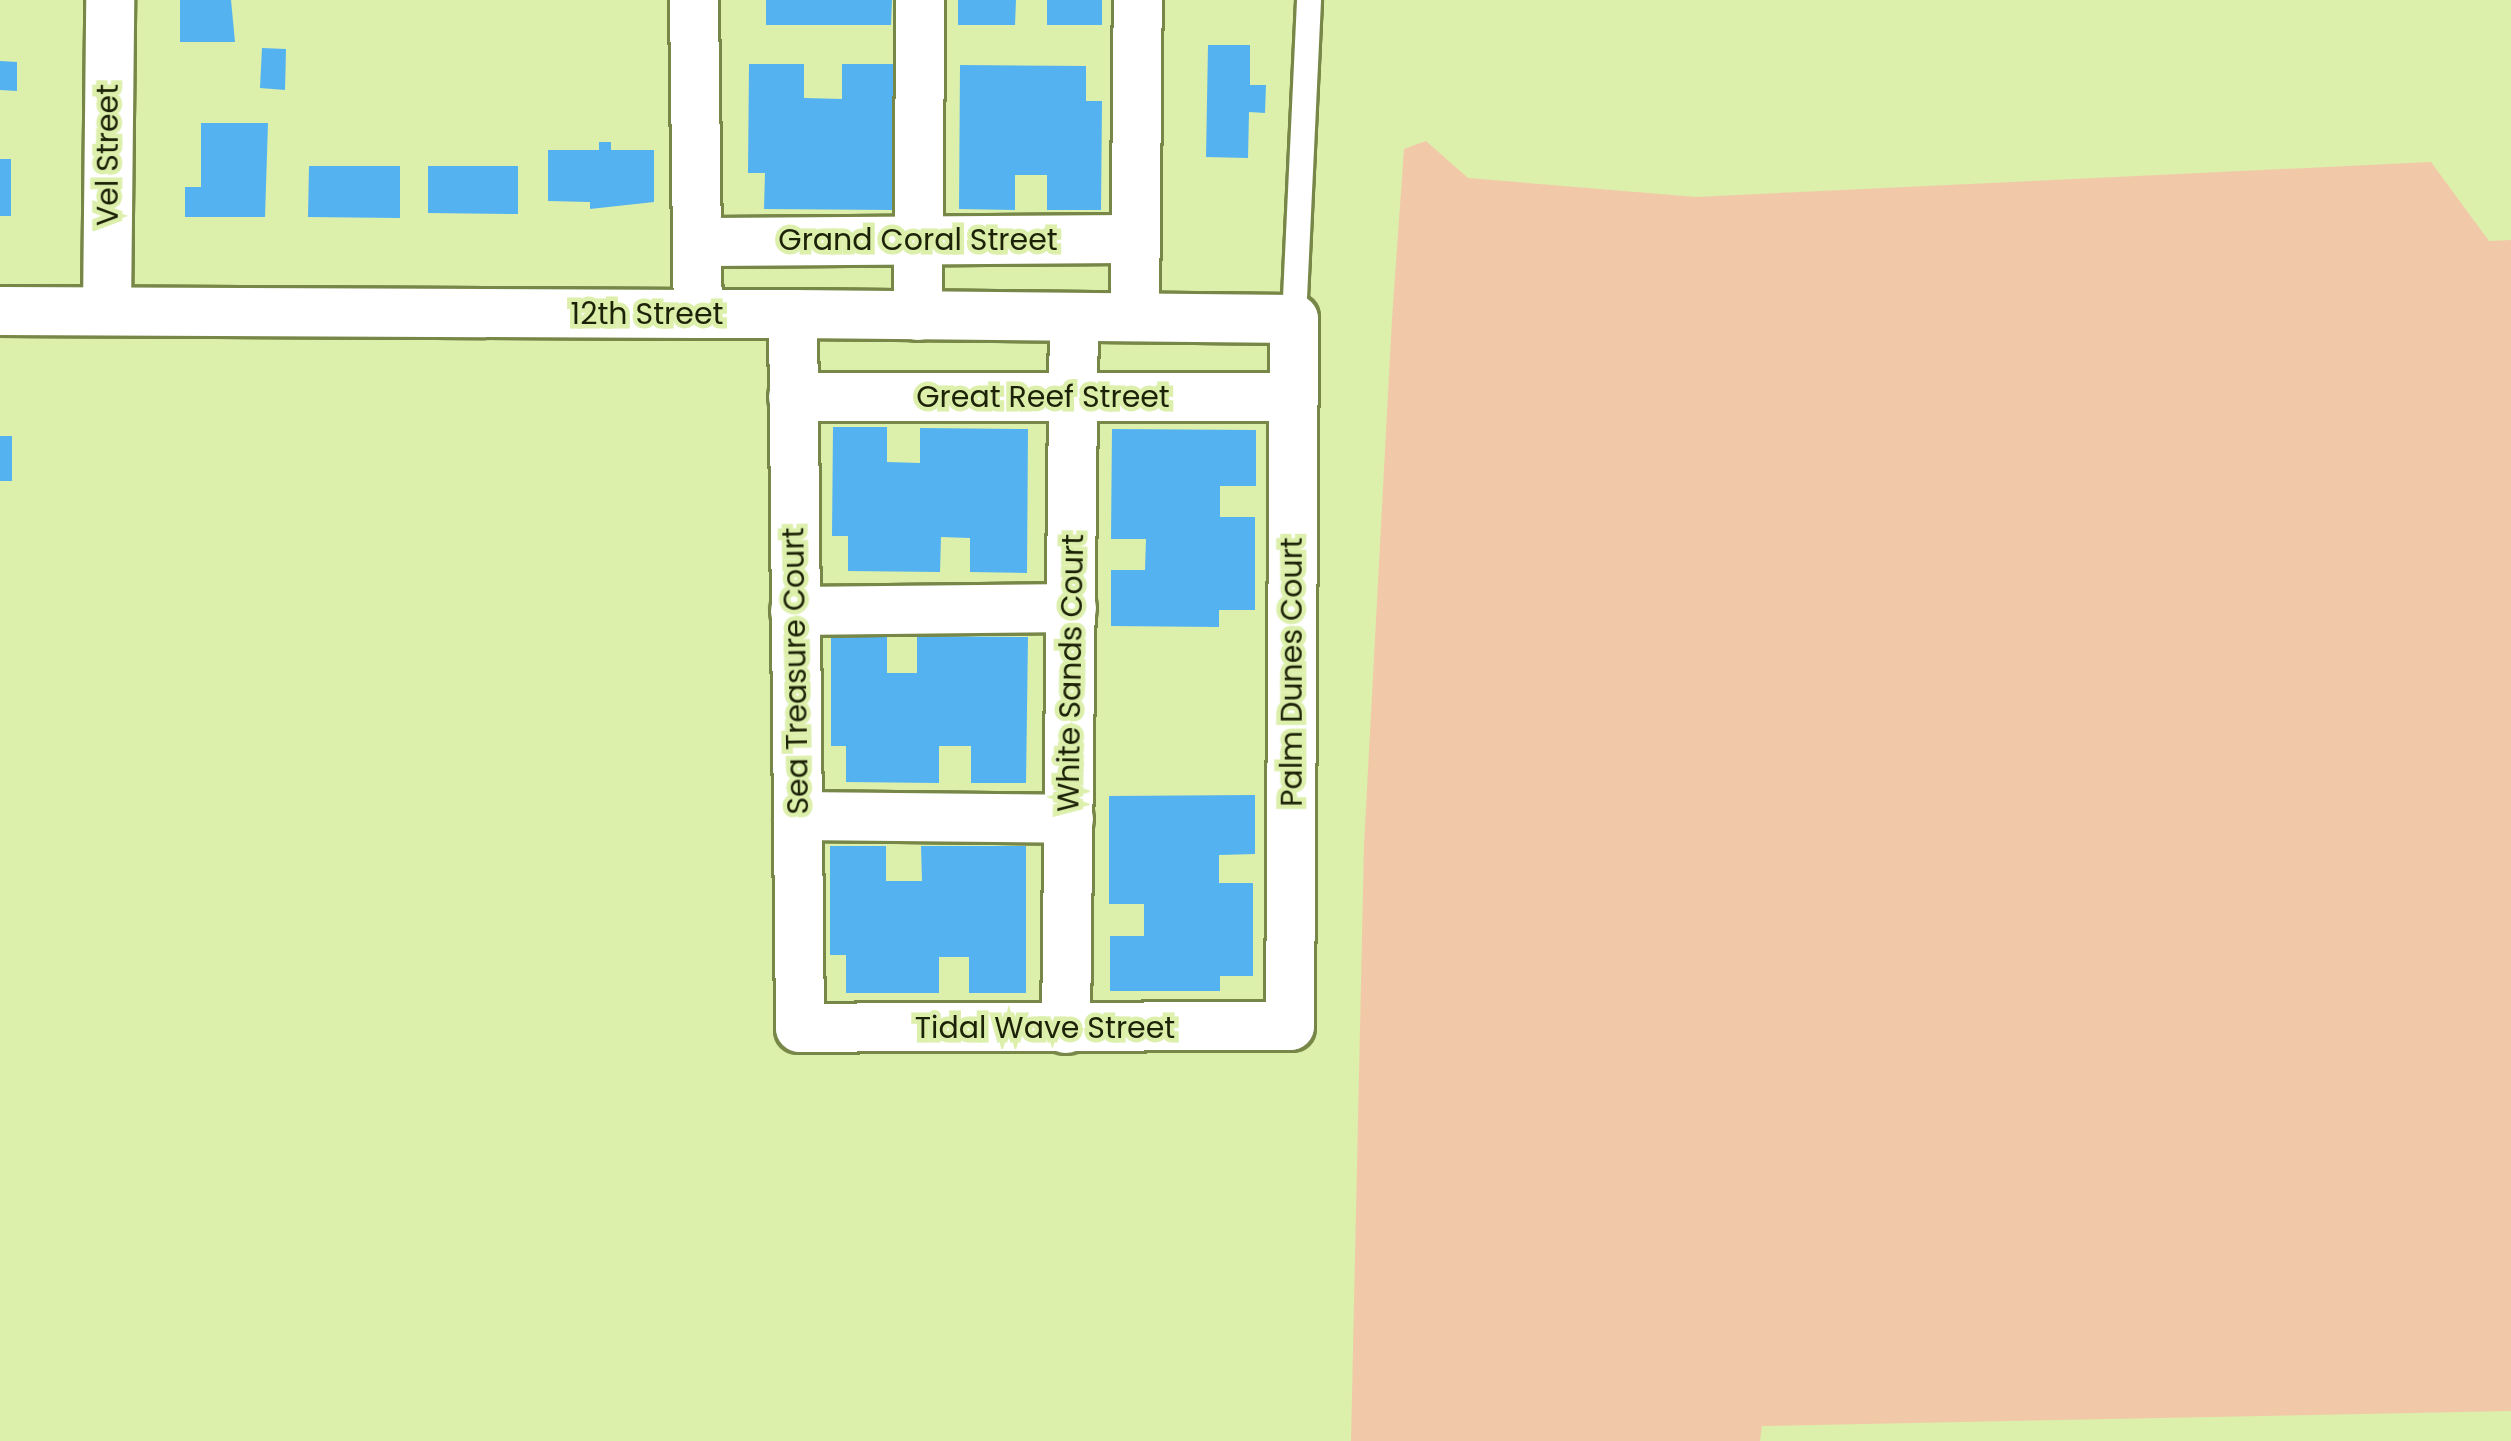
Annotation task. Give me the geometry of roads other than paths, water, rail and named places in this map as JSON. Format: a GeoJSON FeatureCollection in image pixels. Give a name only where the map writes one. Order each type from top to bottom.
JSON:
{"type":"FeatureCollection","features":[{"type":"Feature","properties":{"kind":"street","name":"Vel Street"},"geometry":{"type":"LineString","coordinates":[[107,311],[110,0]]}},
{"type":"Feature","properties":{"kind":"street"},"geometry":{"type":"LineString","coordinates":[[694,0],[698,314]]}},
{"type":"Feature","properties":{"kind":"street"},"geometry":{"type":"LineString","coordinates":[[918,316],[920,0]]}},
{"type":"Feature","properties":{"kind":"street"},"geometry":{"type":"LineString","coordinates":[[1135,317],[1138,0]]}},
{"type":"Feature","properties":{"kind":"street","name":"Grand Coral Street"},"geometry":{"type":"LineString","coordinates":[[700,242],[1136,239]]}},
{"type":"Feature","properties":{"kind":"street","name":"12th Street"},"geometry":{"type":"LineString","coordinates":[[0,311],[1294,319]]}},
{"type":"Feature","properties":{"kind":"street","name":"Sea Treasure Court"},"geometry":{"type":"LineString","coordinates":[[793,314],[800,1028]]}},
{"type":"Feature","properties":{"kind":"street","name":"White Sands Court"},"geometry":{"type":"LineString","coordinates":[[1066,1029],[1074,317]]}},
{"type":"Feature","properties":{"kind":"street","name":"Palm Dunes Court"},"geometry":{"type":"LineString","coordinates":[[1290,1026],[1294,319]]}},
{"type":"Feature","properties":{"kind":"street","name":"Great Reef Street"},"geometry":{"type":"LineString","coordinates":[[793,397],[1293,397]]}},
{"type":"Feature","properties":{"kind":"street"},"geometry":{"type":"LineString","coordinates":[[794,611],[1072,608]]}},
{"type":"Feature","properties":{"kind":"street"},"geometry":{"type":"LineString","coordinates":[[798,815],[1069,819]]}},
{"type":"Feature","properties":{"kind":"street","name":"Tidal Wave Street"},"geometry":{"type":"LineString","coordinates":[[800,1028],[1290,1026]]}},
{"type":"Feature","properties":{"kind":"lane"},"geometry":{"type":"LineString","coordinates":[[1294,319],[1310,0]]}}]}
